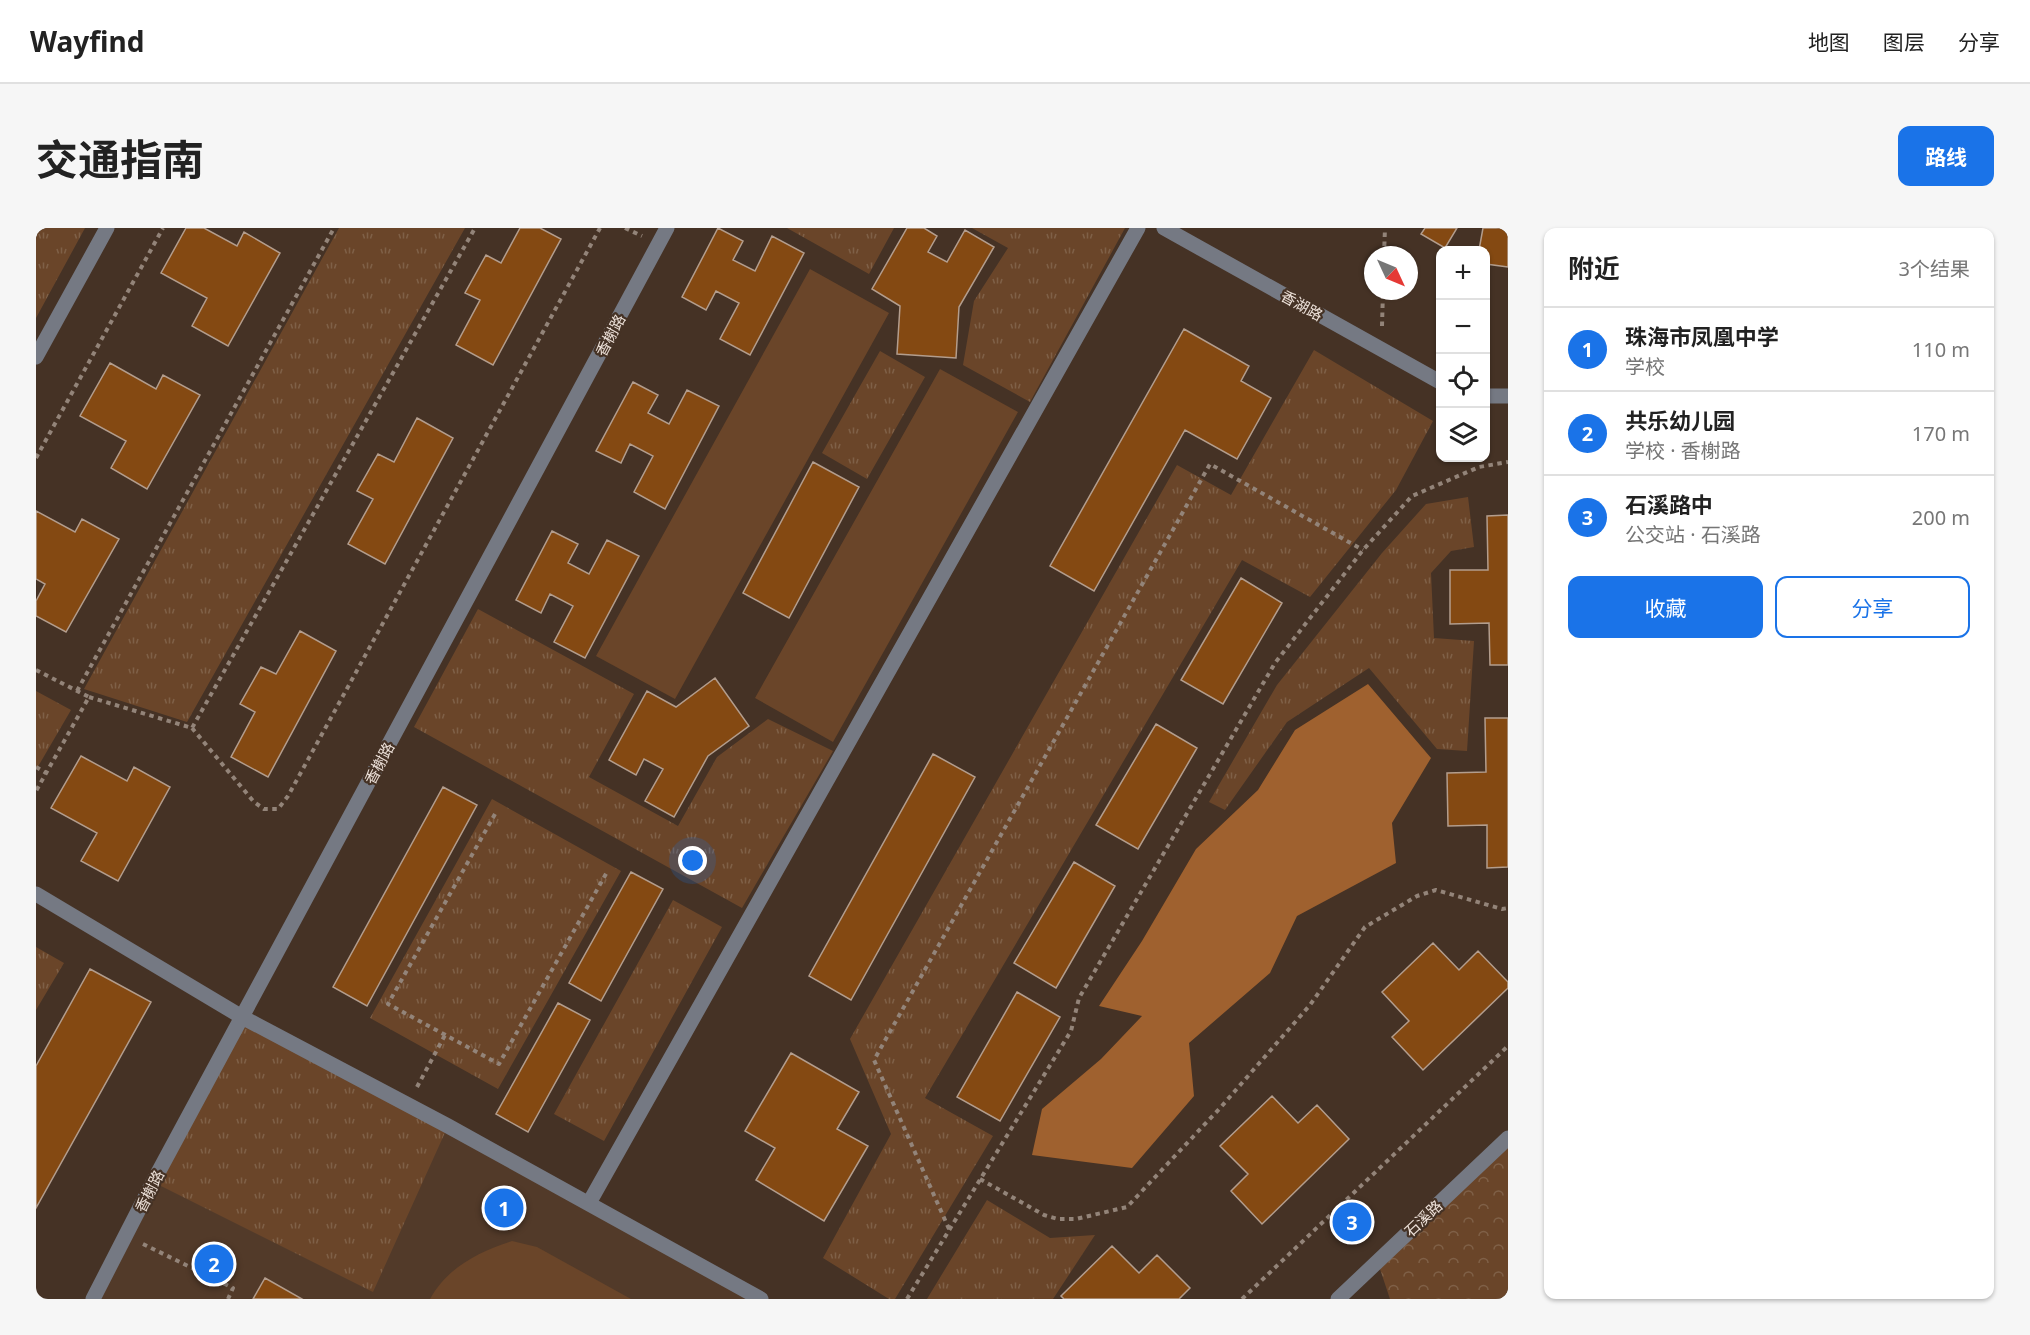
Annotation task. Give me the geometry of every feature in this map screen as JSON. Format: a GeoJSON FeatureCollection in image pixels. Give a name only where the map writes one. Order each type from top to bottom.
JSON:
{"type":"FeatureCollection","features":[{"type":"Feature","properties":{"kind":"street"},"geometry":{"type":"LineString","coordinates":[[36,357],[107,228]]}},
{"type":"Feature","properties":{"kind":"street","name":"香榭路"},"geometry":{"type":"LineString","coordinates":[[93,1299],[242,1017],[668,228]]}},
{"type":"Feature","properties":{"kind":"street"},"geometry":{"type":"LineString","coordinates":[[590,1203],[1138,228]]}},
{"type":"Feature","properties":{"kind":"street","name":"香湖路"},"geometry":{"type":"LineString","coordinates":[[1164,228],[1436,380]]}},
{"type":"Feature","properties":{"kind":"street"},"geometry":{"type":"LineString","coordinates":[[1490,396],[1508,396]]}},
{"type":"Feature","properties":{"kind":"street"},"geometry":{"type":"LineString","coordinates":[[36,894],[242,1017],[408,1104],[761,1299]]}},
{"type":"Feature","properties":{"kind":"street","name":"石溪路"},"geometry":{"type":"LineString","coordinates":[[1338,1299],[1508,1138]]}},
{"type":"Feature","properties":{"kind":"path"},"geometry":{"type":"LineString","coordinates":[[36,458],[163,228]]}},
{"type":"Feature","properties":{"kind":"path"},"geometry":{"type":"LineString","coordinates":[[76,691],[334,228]]}},
{"type":"Feature","properties":{"kind":"path"},"geometry":{"type":"LineString","coordinates":[[192,728],[475,228]]}},
{"type":"Feature","properties":{"kind":"path"},"geometry":{"type":"LineString","coordinates":[[36,670],[89,697],[192,728],[254,802],[264,809],[278,809],[288,796],[600,228]]}},
{"type":"Feature","properties":{"kind":"path"},"geometry":{"type":"LineString","coordinates":[[1384,246],[1385,228]]}},
{"type":"Feature","properties":{"kind":"path"},"geometry":{"type":"LineString","coordinates":[[1381,349],[1383,300]]}},
{"type":"Feature","properties":{"kind":"path"},"geometry":{"type":"LineString","coordinates":[[907,1299],[1071,1031],[1079,998],[1275,663],[1363,550],[1412,496],[1479,467],[1508,462]]}},
{"type":"Feature","properties":{"kind":"path"},"geometry":{"type":"LineString","coordinates":[[949,1230],[874,1060],[1210,464],[1363,550]]}},
{"type":"Feature","properties":{"kind":"path"},"geometry":{"type":"LineString","coordinates":[[36,791],[89,697]]}},
{"type":"Feature","properties":{"kind":"path"},"geometry":{"type":"LineString","coordinates":[[36,767],[46,772]]}},
{"type":"Feature","properties":{"kind":"path"},"geometry":{"type":"LineString","coordinates":[[495,814],[388,1004],[499,1064],[607,872]]}},
{"type":"Feature","properties":{"kind":"path"},"geometry":{"type":"LineString","coordinates":[[980,1179],[1044,1215],[1058,1219],[1076,1219],[1127,1206],[1221,1107],[1310,1005],[1365,927],[1417,896],[1436,890],[1493,907],[1508,908]]}},
{"type":"Feature","properties":{"kind":"path"},"geometry":{"type":"LineString","coordinates":[[408,1104],[446,1035]]}},
{"type":"Feature","properties":{"kind":"path"},"geometry":{"type":"LineString","coordinates":[[1242,1299],[1508,1046]]}},
{"type":"Feature","properties":{"kind":"path"},"geometry":{"type":"LineString","coordinates":[[126,1235],[233,1288],[228,1299]]}},
{"type":"Feature","properties":{"kind":"shaded area"},"geometry":{"type":"Polygon","coordinates":[[[1368,684],[1431,758],[1392,823],[1396,863],[1297,916],[1270,973],[1189,1043],[1194,1096],[1132,1168],[1032,1155],[1042,1109],[1101,1059],[1142,1016],[1099,1006],[1142,941],[1196,849],[1258,790],[1295,730],[1368,684]]]}},
{"type":"Feature","properties":{"kind":"shaded area"},"geometry":{"type":"Polygon","coordinates":[[[448,1126],[759,1299],[93,1299],[153,1182],[448,1126]]]}},
{"type":"Feature","properties":{"kind":"green space"},"geometry":{"type":"Polygon","coordinates":[[[36,228],[85,228],[36,318],[36,228]]]}},
{"type":"Feature","properties":{"kind":"green space"},"geometry":{"type":"Polygon","coordinates":[[[339,228],[465,228],[187,722],[84,689],[339,228]]]}},
{"type":"Feature","properties":{"kind":"green space"},"geometry":{"type":"Polygon","coordinates":[[[787,228],[894,228],[869,274],[787,228]]]}},
{"type":"Feature","properties":{"kind":"green space"},"geometry":{"type":"Polygon","coordinates":[[[972,228],[1125,228],[1030,402],[963,365],[974,301],[1008,248],[972,228]]]}},
{"type":"Feature","properties":{"kind":"green space"},"geometry":{"type":"Polygon","coordinates":[[[810,269],[889,313],[675,699],[596,656],[810,269]]]}},
{"type":"Feature","properties":{"kind":"green space"},"geometry":{"type":"Polygon","coordinates":[[[1314,350],[1433,421],[1396,490],[1310,597],[1242,560],[925,1098],[993,1136],[895,1299],[889,1299],[823,1258],[891,1134],[850,1039],[1177,465],[1231,495],[1314,350]]]}},
{"type":"Feature","properties":{"kind":"green space"},"geometry":{"type":"Polygon","coordinates":[[[880,351],[925,377],[867,479],[822,453],[880,351]]]}},
{"type":"Feature","properties":{"kind":"green space"},"geometry":{"type":"Polygon","coordinates":[[[940,369],[1018,412],[833,742],[755,698],[940,369]]]}},
{"type":"Feature","properties":{"kind":"green space"},"geometry":{"type":"Polygon","coordinates":[[[1468,497],[1474,547],[1451,551],[1431,573],[1434,638],[1474,641],[1467,751],[1437,749],[1369,668],[1287,722],[1225,810],[1209,802],[1277,685],[1382,553],[1426,504],[1468,497]]]}},
{"type":"Feature","properties":{"kind":"green space"},"geometry":{"type":"Polygon","coordinates":[[[478,609],[634,694],[589,777],[678,826],[717,757],[768,719],[833,751],[742,908],[414,727],[478,609]]]}},
{"type":"Feature","properties":{"kind":"green space"},"geometry":{"type":"Polygon","coordinates":[[[36,691],[71,710],[36,770],[36,691]]]}},
{"type":"Feature","properties":{"kind":"green space"},"geometry":{"type":"Polygon","coordinates":[[[492,799],[621,871],[498,1089],[370,1018],[492,799]]]}},
{"type":"Feature","properties":{"kind":"green space"},"geometry":{"type":"Polygon","coordinates":[[[673,900],[722,927],[604,1141],[554,1114],[673,900]]]}},
{"type":"Feature","properties":{"kind":"green space"},"geometry":{"type":"Polygon","coordinates":[[[36,947],[64,963],[36,1010],[36,947]]]}},
{"type":"Feature","properties":{"kind":"green space"},"geometry":{"type":"Polygon","coordinates":[[[242,1017],[448,1126],[373,1292],[153,1182],[242,1017]]]}},
{"type":"Feature","properties":{"kind":"green space"},"geometry":{"type":"Polygon","coordinates":[[[1508,1144],[1508,1299],[1390,1299],[1378,1263],[1508,1144]]]}},
{"type":"Feature","properties":{"kind":"green space"},"geometry":{"type":"Polygon","coordinates":[[[987,1200],[1050,1238],[1095,1235],[1053,1299],[927,1299],[987,1200]]]}},
{"type":"Feature","properties":{"kind":"green space"},"geometry":{"type":"Polygon","coordinates":[[[512,1241],[537,1247],[631,1299],[430,1299],[455,1269],[487,1250],[512,1241]]]}},
{"type":"Feature","properties":{"kind":"building"},"geometry":{"type":"Polygon","coordinates":[[[186,228],[204,228],[237,246],[244,232],[280,253],[228,346],[192,326],[207,298],[161,273],[186,228]]]}},
{"type":"Feature","properties":{"kind":"building"},"geometry":{"type":"Polygon","coordinates":[[[520,228],[540,228],[561,239],[493,365],[456,345],[480,300],[465,293],[486,255],[501,263],[520,228]]]}},
{"type":"Feature","properties":{"kind":"building"},"geometry":{"type":"Polygon","coordinates":[[[718,228],[743,241],[733,260],[755,271],[772,236],[804,253],[750,355],[720,339],[739,303],[716,291],[706,310],[682,297],[718,228]]]}},
{"type":"Feature","properties":{"kind":"building"},"geometry":{"type":"Polygon","coordinates":[[[907,228],[924,228],[937,236],[928,252],[947,262],[965,230],[994,247],[959,307],[956,358],[897,354],[900,306],[872,289],[907,228]]]}},
{"type":"Feature","properties":{"kind":"building"},"geometry":{"type":"Polygon","coordinates":[[[1425,228],[1457,228],[1446,246],[1442,246],[1421,234],[1425,228]]]}},
{"type":"Feature","properties":{"kind":"building"},"geometry":{"type":"Polygon","coordinates":[[[1483,228],[1508,228],[1508,267],[1490,265],[1490,246],[1480,246],[1483,228]]]}},
{"type":"Feature","properties":{"kind":"building"},"geometry":{"type":"Polygon","coordinates":[[[1184,329],[1249,366],[1241,381],[1271,398],[1237,459],[1185,430],[1094,591],[1050,566],[1184,329]]]}},
{"type":"Feature","properties":{"kind":"building"},"geometry":{"type":"Polygon","coordinates":[[[110,363],[156,389],[163,375],[200,395],[147,489],[111,468],[126,441],[80,416],[110,363]]]}},
{"type":"Feature","properties":{"kind":"building"},"geometry":{"type":"Polygon","coordinates":[[[633,382],[658,395],[648,413],[669,424],[687,390],[719,406],[665,509],[634,492],[653,456],[630,444],[621,463],[596,451],[633,382]]]}},
{"type":"Feature","properties":{"kind":"building"},"geometry":{"type":"Polygon","coordinates":[[[417,418],[453,438],[385,564],[348,544],[373,499],[357,491],[378,454],[394,462],[417,418]]]}},
{"type":"Feature","properties":{"kind":"building"},"geometry":{"type":"Polygon","coordinates":[[[813,462],[859,487],[789,618],[743,593],[813,462]]]}},
{"type":"Feature","properties":{"kind":"building"},"geometry":{"type":"Polygon","coordinates":[[[36,511],[75,532],[82,519],[119,539],[66,632],[36,616],[36,601],[45,584],[36,579],[36,511]]]}},
{"type":"Feature","properties":{"kind":"building"},"geometry":{"type":"Polygon","coordinates":[[[1508,515],[1508,665],[1490,665],[1489,623],[1450,624],[1450,570],[1488,570],[1487,516],[1508,515]]]}},
{"type":"Feature","properties":{"kind":"building"},"geometry":{"type":"Polygon","coordinates":[[[552,531],[578,544],[568,563],[589,574],[607,540],[639,556],[585,658],[554,642],[573,606],[550,594],[541,613],[516,600],[552,531]]]}},
{"type":"Feature","properties":{"kind":"building"},"geometry":{"type":"Polygon","coordinates":[[[1241,578],[1282,603],[1223,704],[1181,680],[1241,578]]]}},
{"type":"Feature","properties":{"kind":"building"},"geometry":{"type":"Polygon","coordinates":[[[300,631],[336,651],[268,777],[231,757],[255,712],[240,704],[261,667],[276,674],[300,631]]]}},
{"type":"Feature","properties":{"kind":"building"},"geometry":{"type":"Polygon","coordinates":[[[715,678],[749,726],[708,756],[674,817],[645,801],[663,769],[644,759],[636,775],[609,760],[647,691],[676,707],[715,678]]]}},
{"type":"Feature","properties":{"kind":"building"},"geometry":{"type":"Polygon","coordinates":[[[1485,718],[1508,718],[1508,867],[1487,868],[1487,825],[1448,826],[1447,773],[1486,772],[1485,718]]]}},
{"type":"Feature","properties":{"kind":"building"},"geometry":{"type":"Polygon","coordinates":[[[1156,724],[1197,748],[1138,849],[1096,825],[1156,724]]]}},
{"type":"Feature","properties":{"kind":"building"},"geometry":{"type":"Polygon","coordinates":[[[933,754],[975,777],[851,1000],[809,976],[933,754]]]}},
{"type":"Feature","properties":{"kind":"building"},"geometry":{"type":"Polygon","coordinates":[[[81,756],[127,781],[134,767],[170,787],[118,881],[81,861],[97,833],[51,808],[81,756]]]}},
{"type":"Feature","properties":{"kind":"building"},"geometry":{"type":"Polygon","coordinates":[[[443,787],[477,805],[367,1006],[333,987],[443,787]]]}},
{"type":"Feature","properties":{"kind":"building"},"geometry":{"type":"Polygon","coordinates":[[[1074,862],[1115,886],[1056,988],[1014,963],[1074,862]]]}},
{"type":"Feature","properties":{"kind":"building"},"geometry":{"type":"Polygon","coordinates":[[[631,872],[663,889],[601,1001],[569,983],[631,872]]]}},
{"type":"Feature","properties":{"kind":"building"},"geometry":{"type":"Polygon","coordinates":[[[1433,943],[1459,970],[1478,951],[1508,982],[1508,988],[1423,1070],[1392,1037],[1409,1021],[1382,992],[1433,943]]]}},
{"type":"Feature","properties":{"kind":"building"},"geometry":{"type":"Polygon","coordinates":[[[90,969],[151,1002],[36,1208],[36,1066],[90,969]]]}},
{"type":"Feature","properties":{"kind":"building"},"geometry":{"type":"Polygon","coordinates":[[[1017,992],[1060,1017],[1000,1121],[957,1097],[1017,992]]]}},
{"type":"Feature","properties":{"kind":"building"},"geometry":{"type":"Polygon","coordinates":[[[558,1003],[590,1020],[528,1132],[496,1114],[558,1003]]]}},
{"type":"Feature","properties":{"kind":"building"},"geometry":{"type":"Polygon","coordinates":[[[791,1053],[859,1092],[837,1129],[868,1146],[824,1221],[756,1180],[775,1148],[745,1131],[791,1053]]]}},
{"type":"Feature","properties":{"kind":"building"},"geometry":{"type":"Polygon","coordinates":[[[1272,1096],[1298,1123],[1317,1105],[1349,1139],[1262,1224],[1231,1191],[1248,1174],[1220,1146],[1272,1096]]]}},
{"type":"Feature","properties":{"kind":"building"},"geometry":{"type":"Polygon","coordinates":[[[1112,1246],[1139,1273],[1157,1255],[1190,1288],[1179,1299],[1064,1299],[1061,1296],[1112,1246]]]}},
{"type":"Feature","properties":{"kind":"building"},"geometry":{"type":"Polygon","coordinates":[[[265,1278],[302,1299],[253,1299],[265,1278]]]}},
{"type":"Feature","properties":{"kind":"place","name":"珠海市凤凰中学"},"geometry":{"type":"Point","coordinates":[504,1208]}},
{"type":"Feature","properties":{"kind":"place","name":"石溪路中"},"geometry":{"type":"Point","coordinates":[1352,1222]}},
{"type":"Feature","properties":{"kind":"place","name":"共乐幼儿园"},"geometry":{"type":"Point","coordinates":[214,1264]}}]}
